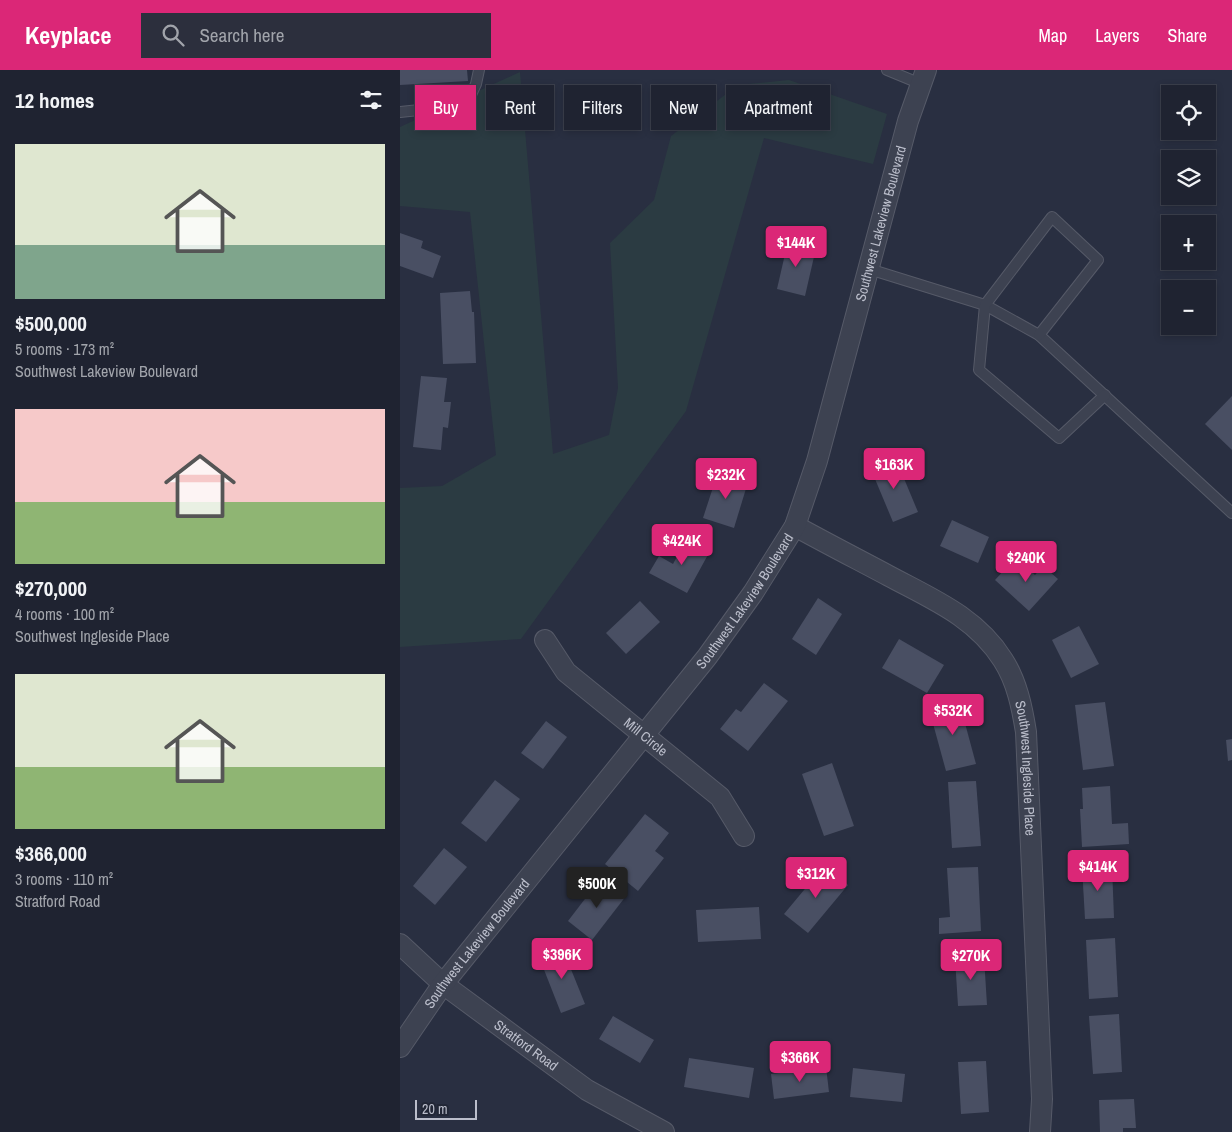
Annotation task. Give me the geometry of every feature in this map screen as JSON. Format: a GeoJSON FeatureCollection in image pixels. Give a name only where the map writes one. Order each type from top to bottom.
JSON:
{"type":"FeatureCollection","features":[{"type":"Feature","properties":{"kind":"street","name":"Southwest Lakeview Boulevard"},"geometry":{"type":"LineString","coordinates":[[400,1047],[443,984],[707,658],[753,593],[795,526],[817,461],[908,121],[923,77]]}},
{"type":"Feature","properties":{"kind":"street","name":"Southwest Ingleside Place"},"geometry":{"type":"LineString","coordinates":[[795,526],[957,612],[983,635],[1003,660],[1015,684],[1022,706],[1026,732],[1042,1099],[1040,1132]]}},
{"type":"Feature","properties":{"kind":"street","name":"Mill Circle"},"geometry":{"type":"LineString","coordinates":[[545,640],[566,672],[720,797],[744,836]]}},
{"type":"Feature","properties":{"kind":"street","name":"Stratford Road"},"geometry":{"type":"LineString","coordinates":[[400,944],[443,984],[587,1090],[664,1132]]}},
{"type":"Feature","properties":{"kind":"lane"},"geometry":{"type":"LineString","coordinates":[[400,112],[457,106],[470,97],[476,84],[479,70]]}},
{"type":"Feature","properties":{"kind":"lane"},"geometry":{"type":"LineString","coordinates":[[888,70],[923,77]]}},
{"type":"Feature","properties":{"kind":"lane"},"geometry":{"type":"LineString","coordinates":[[1039,335],[1098,260],[1052,217],[985,305],[979,370],[1060,438],[1105,395]]}},
{"type":"Feature","properties":{"kind":"lane"},"geometry":{"type":"LineString","coordinates":[[869,269],[985,305],[1039,335],[1232,512]]}},
{"type":"Feature","properties":{"kind":"shaded area"},"geometry":{"type":"Polygon","coordinates":[[[520,72],[521,85],[492,85],[520,72]]]}},
{"type":"Feature","properties":{"kind":"shaded area"},"geometry":{"type":"Polygon","coordinates":[[[789,80],[803,85],[738,85],[789,80]]]}},
{"type":"Feature","properties":{"kind":"shaded area"},"geometry":{"type":"Polygon","coordinates":[[[486,88],[486,130],[525,130],[553,454],[609,435],[618,388],[610,243],[654,200],[671,136],[679,130],[716,130],[716,102],[726,94],[726,130],[830,130],[830,94],[887,114],[873,164],[764,138],[686,411],[521,639],[400,647],[400,488],[442,486],[496,455],[470,212],[400,206],[400,127],[415,120],[415,130],[476,130],[476,92],[486,88]]]}},
{"type":"Feature","properties":{"kind":"building"},"geometry":{"type":"Polygon","coordinates":[[[400,70],[467,70],[468,81],[400,85],[400,70]]]}},
{"type":"Feature","properties":{"kind":"building"},"geometry":{"type":"Polygon","coordinates":[[[400,233],[423,241],[421,248],[441,256],[433,278],[400,266],[400,233]]]}},
{"type":"Feature","properties":{"kind":"building"},"geometry":{"type":"Polygon","coordinates":[[[788,241],[816,248],[805,296],[777,289],[788,241]]]}},
{"type":"Feature","properties":{"kind":"building"},"geometry":{"type":"Polygon","coordinates":[[[470,291],[472,312],[474,312],[476,363],[443,364],[440,293],[470,291]]]}},
{"type":"Feature","properties":{"kind":"building"},"geometry":{"type":"Polygon","coordinates":[[[421,376],[447,378],[444,402],[451,402],[448,428],[443,427],[441,450],[413,447],[421,376]]]}},
{"type":"Feature","properties":{"kind":"building"},"geometry":{"type":"Polygon","coordinates":[[[1232,396],[1232,450],[1205,424],[1232,396]]]}},
{"type":"Feature","properties":{"kind":"building"},"geometry":{"type":"Polygon","coordinates":[[[895,457],[918,512],[893,522],[870,467],[895,457]]]}},
{"type":"Feature","properties":{"kind":"building"},"geometry":{"type":"Polygon","coordinates":[[[718,472],[748,482],[734,528],[703,518],[718,472]]]}},
{"type":"Feature","properties":{"kind":"building"},"geometry":{"type":"Polygon","coordinates":[[[952,520],[989,537],[978,563],[940,546],[952,520]]]}},
{"type":"Feature","properties":{"kind":"building"},"geometry":{"type":"Polygon","coordinates":[[[687,538],[710,551],[687,593],[649,573],[659,556],[673,564],[687,538]]]}},
{"type":"Feature","properties":{"kind":"building"},"geometry":{"type":"Polygon","coordinates":[[[1016,557],[1035,575],[1043,566],[1058,579],[1029,611],[995,580],[1016,557]]]}},
{"type":"Feature","properties":{"kind":"building"},"geometry":{"type":"Polygon","coordinates":[[[818,598],[842,614],[816,655],[792,639],[818,598]]]}},
{"type":"Feature","properties":{"kind":"building"},"geometry":{"type":"Polygon","coordinates":[[[640,601],[660,622],[626,654],[606,633],[640,601]]]}},
{"type":"Feature","properties":{"kind":"building"},"geometry":{"type":"Polygon","coordinates":[[[1079,626],[1099,664],[1071,678],[1052,640],[1079,626]]]}},
{"type":"Feature","properties":{"kind":"building"},"geometry":{"type":"Polygon","coordinates":[[[899,639],[944,665],[927,693],[882,668],[899,639]]]}},
{"type":"Feature","properties":{"kind":"building"},"geometry":{"type":"Polygon","coordinates":[[[764,683],[788,701],[748,751],[720,729],[736,709],[741,712],[764,683]]]}},
{"type":"Feature","properties":{"kind":"building"},"geometry":{"type":"Polygon","coordinates":[[[959,701],[976,764],[946,771],[929,709],[959,701]]]}},
{"type":"Feature","properties":{"kind":"building"},"geometry":{"type":"Polygon","coordinates":[[[1105,702],[1114,766],[1083,770],[1075,705],[1105,702]]]}},
{"type":"Feature","properties":{"kind":"building"},"geometry":{"type":"Polygon","coordinates":[[[546,721],[567,737],[543,769],[521,753],[546,721]]]}},
{"type":"Feature","properties":{"kind":"building"},"geometry":{"type":"Polygon","coordinates":[[[1232,739],[1232,760],[1228,761],[1226,740],[1232,739]]]}},
{"type":"Feature","properties":{"kind":"building"},"geometry":{"type":"Polygon","coordinates":[[[832,763],[854,826],[824,836],[802,774],[832,763]]]}},
{"type":"Feature","properties":{"kind":"building"},"geometry":{"type":"Polygon","coordinates":[[[495,780],[520,799],[486,842],[461,823],[495,780]]]}},
{"type":"Feature","properties":{"kind":"building"},"geometry":{"type":"Polygon","coordinates":[[[976,781],[981,846],[952,848],[948,782],[976,781]]]}},
{"type":"Feature","properties":{"kind":"building"},"geometry":{"type":"Polygon","coordinates":[[[1110,786],[1112,824],[1128,823],[1129,844],[1082,847],[1080,809],[1083,809],[1082,788],[1110,786]]]}},
{"type":"Feature","properties":{"kind":"building"},"geometry":{"type":"Polygon","coordinates":[[[645,814],[669,833],[655,851],[664,858],[638,891],[605,864],[645,814]]]}},
{"type":"Feature","properties":{"kind":"building"},"geometry":{"type":"Polygon","coordinates":[[[444,848],[467,867],[435,905],[413,886],[444,848]]]}},
{"type":"Feature","properties":{"kind":"building"},"geometry":{"type":"Polygon","coordinates":[[[824,866],[848,885],[808,933],[784,914],[824,866]]]}},
{"type":"Feature","properties":{"kind":"building"},"geometry":{"type":"Polygon","coordinates":[[[1112,866],[1114,918],[1085,919],[1082,867],[1112,866]]]}},
{"type":"Feature","properties":{"kind":"building"},"geometry":{"type":"Polygon","coordinates":[[[978,867],[981,931],[939,934],[939,918],[950,917],[947,868],[978,867]]]}},
{"type":"Feature","properties":{"kind":"building"},"geometry":{"type":"Polygon","coordinates":[[[601,878],[626,896],[592,940],[568,921],[601,878]]]}},
{"type":"Feature","properties":{"kind":"building"},"geometry":{"type":"Polygon","coordinates":[[[759,907],[761,939],[698,942],[696,910],[759,907]]]}},
{"type":"Feature","properties":{"kind":"building"},"geometry":{"type":"Polygon","coordinates":[[[1115,938],[1118,997],[1089,999],[1086,940],[1115,938]]]}},
{"type":"Feature","properties":{"kind":"building"},"geometry":{"type":"Polygon","coordinates":[[[562,947],[585,1004],[561,1013],[539,957],[562,947]]]}},
{"type":"Feature","properties":{"kind":"building"},"geometry":{"type":"Polygon","coordinates":[[[984,957],[987,1005],[958,1006],[955,958],[984,957]]]}},
{"type":"Feature","properties":{"kind":"building"},"geometry":{"type":"Polygon","coordinates":[[[1119,1014],[1122,1072],[1093,1074],[1089,1016],[1119,1014]]]}},
{"type":"Feature","properties":{"kind":"building"},"geometry":{"type":"Polygon","coordinates":[[[613,1016],[654,1040],[640,1063],[599,1039],[613,1016]]]}},
{"type":"Feature","properties":{"kind":"building"},"geometry":{"type":"Polygon","coordinates":[[[689,1058],[754,1068],[749,1098],[684,1087],[689,1058]]]}},
{"type":"Feature","properties":{"kind":"building"},"geometry":{"type":"Polygon","coordinates":[[[986,1061],[989,1112],[961,1114],[958,1062],[986,1061]]]}},
{"type":"Feature","properties":{"kind":"building"},"geometry":{"type":"Polygon","coordinates":[[[826,1067],[829,1092],[774,1099],[771,1074],[826,1067]]]}},
{"type":"Feature","properties":{"kind":"building"},"geometry":{"type":"Polygon","coordinates":[[[853,1068],[905,1074],[902,1102],[850,1097],[853,1068]]]}},
{"type":"Feature","properties":{"kind":"building"},"geometry":{"type":"Polygon","coordinates":[[[1134,1099],[1136,1128],[1123,1128],[1123,1132],[1100,1132],[1099,1100],[1134,1099]]]}}]}
